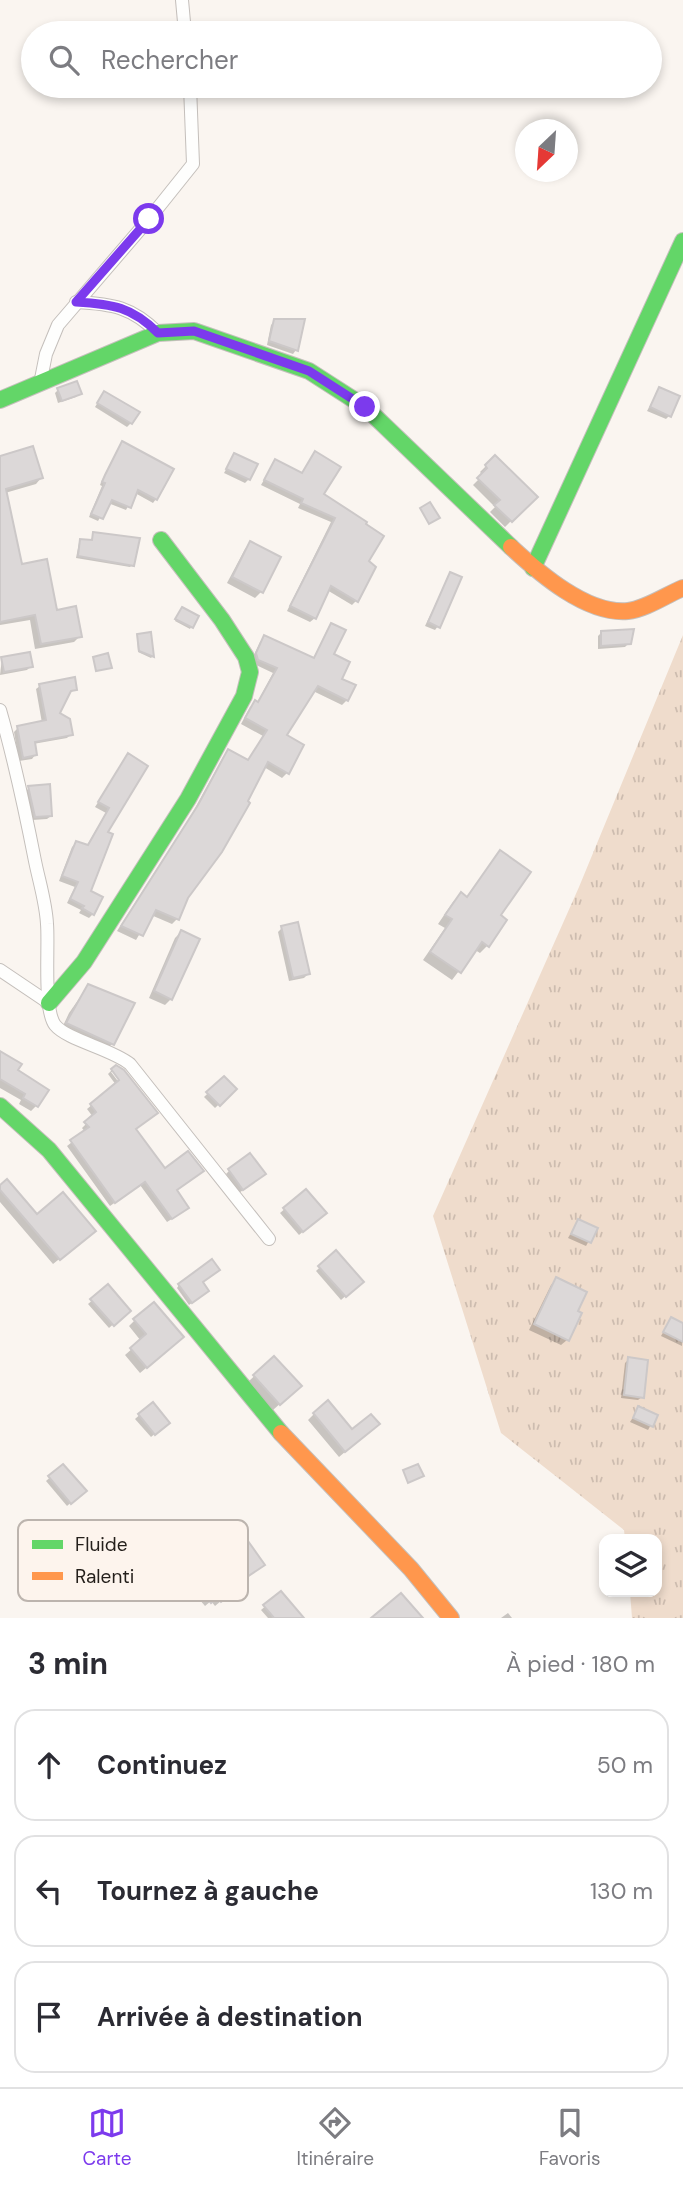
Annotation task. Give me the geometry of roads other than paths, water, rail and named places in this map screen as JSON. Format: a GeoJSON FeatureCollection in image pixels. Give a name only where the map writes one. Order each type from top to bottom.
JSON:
{"type":"FeatureCollection","features":[{"type":"Feature","properties":{"kind":"street"},"geometry":{"type":"LineString","coordinates":[[182,0],[184,21]]}},
{"type":"Feature","properties":{"kind":"street"},"geometry":{"type":"LineString","coordinates":[[40,384],[58,325],[193,164],[190,98]]}},
{"type":"Feature","properties":{"kind":"street"},"geometry":{"type":"LineString","coordinates":[[533,568],[683,241]]}},
{"type":"Feature","properties":{"kind":"street"},"geometry":{"type":"LineString","coordinates":[[76,302],[100,303],[141,316],[158,333]]}},
{"type":"Feature","properties":{"kind":"street"},"geometry":{"type":"LineString","coordinates":[[0,400],[158,333],[194,331],[309,371],[365,407],[533,568],[562,589],[593,604],[628,611],[683,588]]}},
{"type":"Feature","properties":{"kind":"street"},"geometry":{"type":"LineString","coordinates":[[48,1003],[84,962],[188,799],[244,696],[250,672],[246,657],[222,620],[161,540]]}},
{"type":"Feature","properties":{"kind":"street"},"geometry":{"type":"LineString","coordinates":[[0,710],[23,802],[47,922],[48,1003],[53,1022],[57,1027],[112,1052],[130,1064],[269,1239]]}},
{"type":"Feature","properties":{"kind":"street"},"geometry":{"type":"LineString","coordinates":[[0,970],[48,1003]]}},
{"type":"Feature","properties":{"kind":"street"},"geometry":{"type":"LineString","coordinates":[[0,1106],[49,1150],[279,1431],[411,1569],[450,1618]]}}]}
